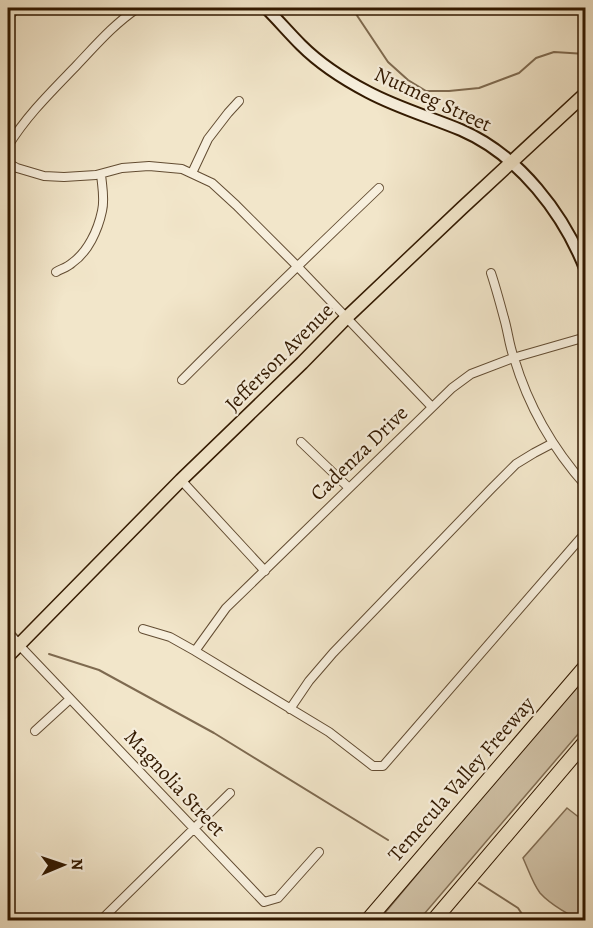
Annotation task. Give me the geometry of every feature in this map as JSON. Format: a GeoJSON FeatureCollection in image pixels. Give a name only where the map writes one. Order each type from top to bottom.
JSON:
{"type":"FeatureCollection","features":[{"type":"Feature","properties":{"kind":"highway","name":"Temecula Valley Freeway"},"geometry":{"type":"LineString","coordinates":[[368,921],[585,666]]}},
{"type":"Feature","properties":{"kind":"highway"},"geometry":{"type":"LineString","coordinates":[[434,921],[585,741]]}},
{"type":"Feature","properties":{"kind":"main road","name":"Nutmeg Street"},"geometry":{"type":"LineString","coordinates":[[266,8],[302,46],[332,69],[376,96],[463,130],[489,145],[511,162],[536,186],[560,219],[579,254],[585,271]]}},
{"type":"Feature","properties":{"kind":"main road","name":"Jefferson Avenue"},"geometry":{"type":"LineString","coordinates":[[8,656],[181,480],[346,318],[585,93]]}},
{"type":"Feature","properties":{"kind":"street"},"geometry":{"type":"LineString","coordinates":[[8,17],[17,8]]}},
{"type":"Feature","properties":{"kind":"street"},"geometry":{"type":"LineString","coordinates":[[8,146],[17,130],[37,106],[96,45],[138,8]]}},
{"type":"Feature","properties":{"kind":"street"},"geometry":{"type":"LineString","coordinates":[[192,173],[208,139],[239,101]]}},
{"type":"Feature","properties":{"kind":"street"},"geometry":{"type":"LineString","coordinates":[[8,163],[44,176],[64,177],[149,166],[182,169],[212,183],[297,266],[432,407]]}},
{"type":"Feature","properties":{"kind":"street"},"geometry":{"type":"LineString","coordinates":[[56,272],[72,263],[87,249],[102,210],[101,174]]}},
{"type":"Feature","properties":{"kind":"street"},"geometry":{"type":"LineString","coordinates":[[182,380],[380,188]]}},
{"type":"Feature","properties":{"kind":"street"},"geometry":{"type":"LineString","coordinates":[[491,273],[513,358],[532,405],[553,443],[585,486]]}},
{"type":"Feature","properties":{"kind":"street","name":"Cadenza Drive"},"geometry":{"type":"LineString","coordinates":[[195,651],[225,608],[452,388],[471,374],[513,358],[585,337]]}},
{"type":"Feature","properties":{"kind":"street"},"geometry":{"type":"LineString","coordinates":[[302,442],[350,488]]}},
{"type":"Feature","properties":{"kind":"street"},"geometry":{"type":"LineString","coordinates":[[290,709],[309,681],[333,653],[491,489],[516,464],[553,443]]}},
{"type":"Feature","properties":{"kind":"street"},"geometry":{"type":"LineString","coordinates":[[181,480],[265,571]]}},
{"type":"Feature","properties":{"kind":"street"},"geometry":{"type":"LineString","coordinates":[[143,629],[170,637],[195,651],[329,732],[373,766],[383,766],[585,532]]}},
{"type":"Feature","properties":{"kind":"street","name":"Magnolia Street"},"geometry":{"type":"LineString","coordinates":[[8,633],[264,902],[278,898],[319,852]]}},
{"type":"Feature","properties":{"kind":"street"},"geometry":{"type":"LineString","coordinates":[[35,731],[70,699]]}},
{"type":"Feature","properties":{"kind":"street"},"geometry":{"type":"LineString","coordinates":[[101,921],[230,793]]}},
{"type":"Feature","properties":{"kind":"shaded area"},"geometry":{"type":"Polygon","coordinates":[[[585,677],[585,726],[419,920],[379,920],[454,830],[585,677]]]}},
{"type":"Feature","properties":{"kind":"shaded area"},"geometry":{"type":"Polygon","coordinates":[[[567,808],[585,822],[585,920],[561,910],[540,893],[523,858],[567,808]]]}},
{"type":"Feature","properties":{"kind":"waterway"},"geometry":{"type":"LineString","coordinates":[[352,8],[388,62],[408,80],[426,91],[479,88],[519,73],[536,58],[554,52],[586,54]]}},
{"type":"Feature","properties":{"kind":"waterway"},"geometry":{"type":"LineString","coordinates":[[49,654],[99,670],[214,733],[388,840]]}},
{"type":"Feature","properties":{"kind":"waterway"},"geometry":{"type":"LineString","coordinates":[[479,883],[518,908],[526,920]]}}]}
